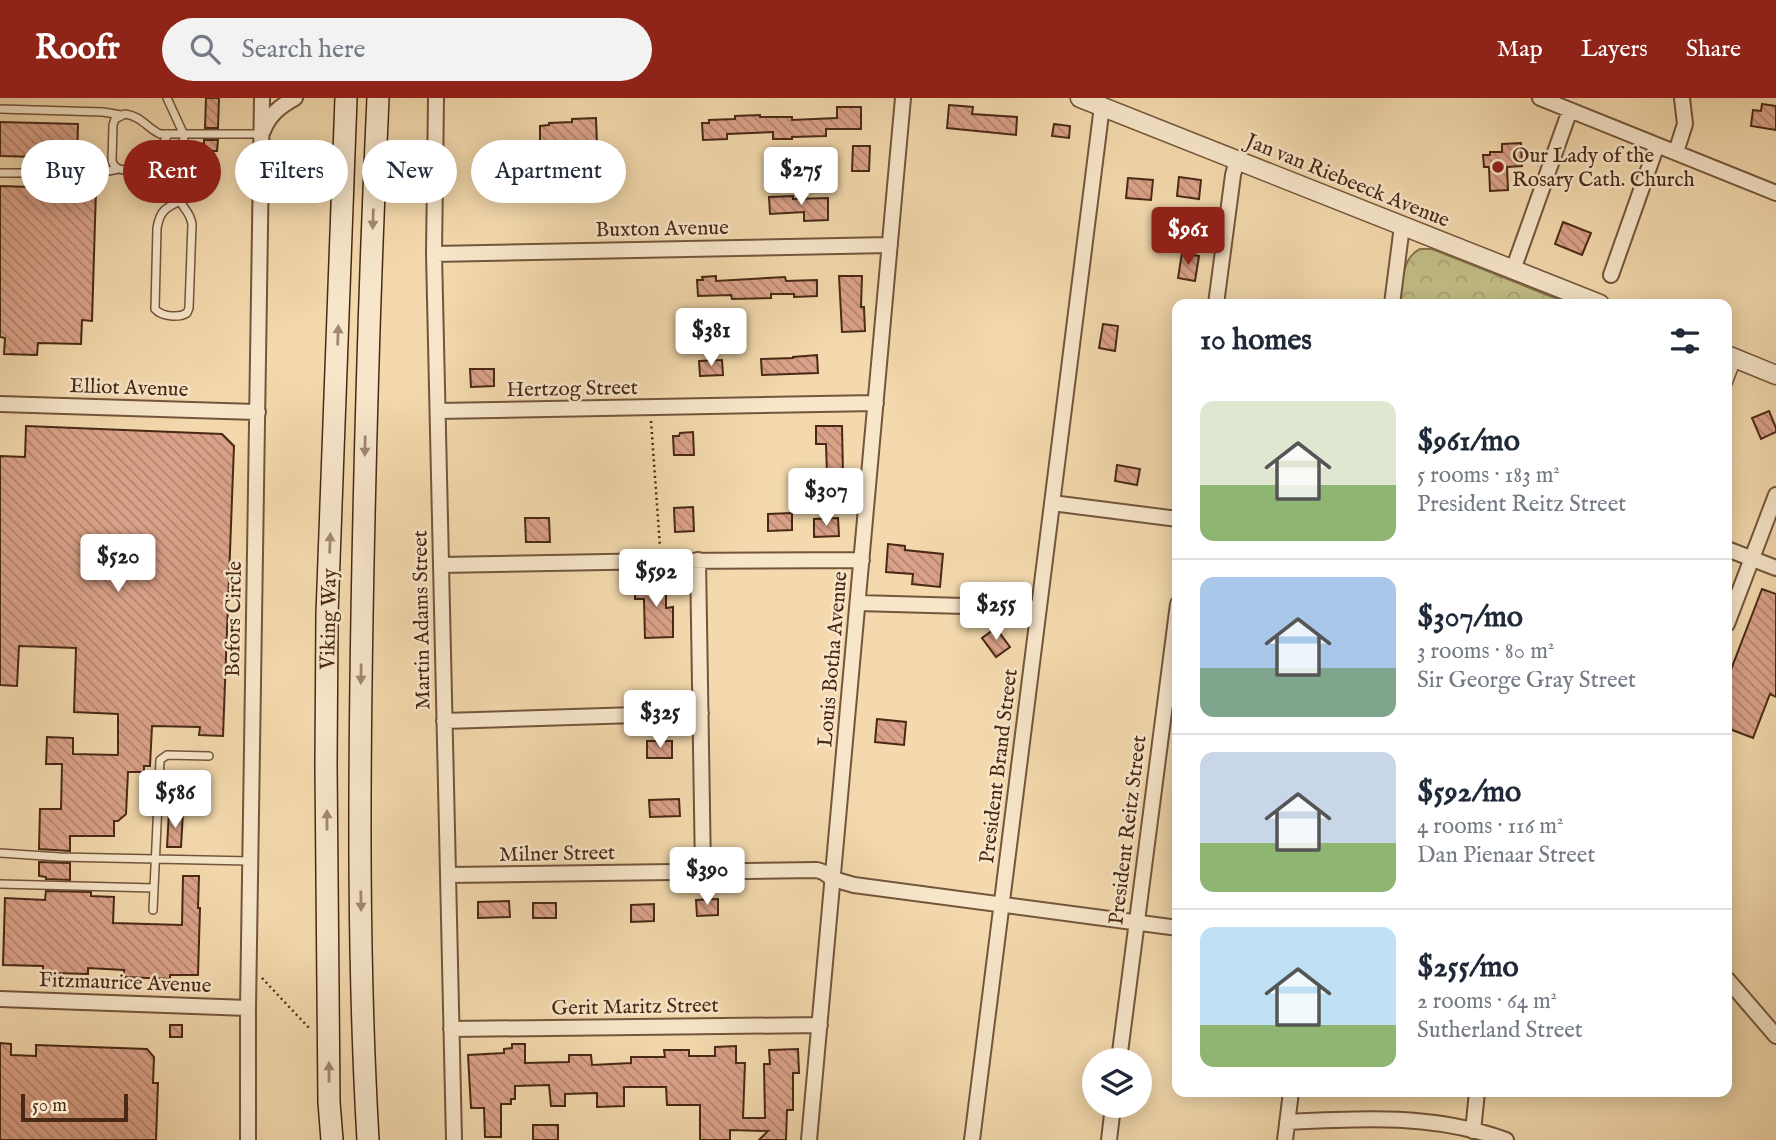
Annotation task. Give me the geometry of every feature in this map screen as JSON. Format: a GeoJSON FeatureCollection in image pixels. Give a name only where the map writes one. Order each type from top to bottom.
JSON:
{"type":"FeatureCollection","features":[{"type":"Feature","properties":{"kind":"main road","name":"Viking Way"},"geometry":{"type":"LineString","coordinates":[[332,1140],[329,1077],[327,614],[346,98]]}},
{"type":"Feature","properties":{"kind":"main road","name":"Viking Way"},"geometry":{"type":"LineString","coordinates":[[368,1140],[363,1034],[359,761],[365,446],[378,98]]}},
{"type":"Feature","properties":{"kind":"street","name":"Bofors Circle"},"geometry":{"type":"LineString","coordinates":[[248,1140],[262,98]]}},
{"type":"Feature","properties":{"kind":"street"},"geometry":{"type":"LineString","coordinates":[[262,134],[275,111],[295,98]]}},
{"type":"Feature","properties":{"kind":"street","name":"Martin Adams Street"},"geometry":{"type":"LineString","coordinates":[[436,98],[434,254],[454,1140]]}},
{"type":"Feature","properties":{"kind":"street","name":"Louis Botha Avenue"},"geometry":{"type":"LineString","coordinates":[[810,1140],[903,98]]}},
{"type":"Feature","properties":{"kind":"street","name":"Jan van Riebeeck Avenue"},"geometry":{"type":"LineString","coordinates":[[1080,98],[1587,299]]}},
{"type":"Feature","properties":{"kind":"street"},"geometry":{"type":"LineString","coordinates":[[1541,98],[1776,193]]}},
{"type":"Feature","properties":{"kind":"street"},"geometry":{"type":"LineString","coordinates":[[1676,152],[1685,124],[1682,98]]}},
{"type":"Feature","properties":{"kind":"street","name":"President Brand Street"},"geometry":{"type":"LineString","coordinates":[[972,1140],[1102,106]]}},
{"type":"Feature","properties":{"kind":"street"},"geometry":{"type":"LineString","coordinates":[[1514,271],[1570,110]]}},
{"type":"Feature","properties":{"kind":"street"},"geometry":{"type":"LineString","coordinates":[[1611,275],[1657,145]]}},
{"type":"Feature","properties":{"kind":"street"},"geometry":{"type":"LineString","coordinates":[[1217,299],[1237,160]]}},
{"type":"Feature","properties":{"kind":"street"},"geometry":{"type":"LineString","coordinates":[[1393,299],[1402,226]]}},
{"type":"Feature","properties":{"kind":"street","name":"Buxton Avenue"},"geometry":{"type":"LineString","coordinates":[[434,254],[890,245]]}},
{"type":"Feature","properties":{"kind":"street"},"geometry":{"type":"LineString","coordinates":[[1732,357],[1776,374]]}},
{"type":"Feature","properties":{"kind":"street","name":"Hertzog Street"},"geometry":{"type":"LineString","coordinates":[[438,411],[876,403]]}},
{"type":"Feature","properties":{"kind":"street","name":"Elliot Avenue"},"geometry":{"type":"LineString","coordinates":[[0,404],[258,412]]}},
{"type":"Feature","properties":{"kind":"street"},"geometry":{"type":"LineString","coordinates":[[1732,611],[1776,495]]}},
{"type":"Feature","properties":{"kind":"street"},"geometry":{"type":"LineString","coordinates":[[1052,503],[1172,518]]}},
{"type":"Feature","properties":{"kind":"street"},"geometry":{"type":"LineString","coordinates":[[1732,551],[1776,568]]}},
{"type":"Feature","properties":{"kind":"street"},"geometry":{"type":"LineString","coordinates":[[698,560],[703,871]]}},
{"type":"Feature","properties":{"kind":"street"},"geometry":{"type":"LineString","coordinates":[[441,565],[862,560]]}},
{"type":"Feature","properties":{"kind":"street"},"geometry":{"type":"LineString","coordinates":[[858,603],[1039,608]]}},
{"type":"Feature","properties":{"kind":"street","name":"President Reitz Street"},"geometry":{"type":"LineString","coordinates":[[1120,1048],[1172,657]]}},
{"type":"Feature","properties":{"kind":"street"},"geometry":{"type":"LineString","coordinates":[[444,721],[701,713]]}},
{"type":"Feature","properties":{"kind":"street","name":"Milner Street"},"geometry":{"type":"LineString","coordinates":[[448,876],[817,870],[854,886],[1172,927]]}},
{"type":"Feature","properties":{"kind":"street"},"geometry":{"type":"LineString","coordinates":[[1732,985],[1776,1036]]}},
{"type":"Feature","properties":{"kind":"street","name":"Fitzmaurice Avenue"},"geometry":{"type":"LineString","coordinates":[[0,999],[248,1008]]}},
{"type":"Feature","properties":{"kind":"street","name":"Gerit Maritz Street"},"geometry":{"type":"LineString","coordinates":[[451,1030],[820,1025]]}},
{"type":"Feature","properties":{"kind":"street"},"geometry":{"type":"LineString","coordinates":[[1285,1140],[1290,1097]]}},
{"type":"Feature","properties":{"kind":"street"},"geometry":{"type":"LineString","coordinates":[[1473,1131],[1477,1097]]}},
{"type":"Feature","properties":{"kind":"street"},"geometry":{"type":"LineString","coordinates":[[1109,1140],[1112,1118]]}},
{"type":"Feature","properties":{"kind":"street"},"geometry":{"type":"LineString","coordinates":[[1287,1122],[1392,1118],[1436,1123],[1506,1140]]}},
{"type":"Feature","properties":{"kind":"lane"},"geometry":{"type":"LineString","coordinates":[[167,98],[184,135],[183,140]]}},
{"type":"Feature","properties":{"kind":"lane"},"geometry":{"type":"LineString","coordinates":[[0,109],[125,114],[137,117],[156,132],[168,134],[262,134]]}},
{"type":"Feature","properties":{"kind":"lane"},"geometry":{"type":"LineString","coordinates":[[118,169],[112,161],[113,125],[115,119],[122,115]]}},
{"type":"Feature","properties":{"kind":"lane"},"geometry":{"type":"LineString","coordinates":[[0,173],[99,173],[118,169],[137,171],[152,162],[168,134]]}},
{"type":"Feature","properties":{"kind":"lane"},"geometry":{"type":"LineString","coordinates":[[180,201],[190,213],[192,224],[189,308],[187,313],[180,316],[162,314],[155,309],[159,217],[168,207],[180,201]]}},
{"type":"Feature","properties":{"kind":"lane"},"geometry":{"type":"LineString","coordinates":[[153,911],[160,760],[167,755],[209,757]]}},
{"type":"Feature","properties":{"kind":"lane"},"geometry":{"type":"LineString","coordinates":[[0,853],[250,861]]}},
{"type":"Feature","properties":{"kind":"lane"},"geometry":{"type":"LineString","coordinates":[[0,884],[153,888]]}},
{"type":"Feature","properties":{"kind":"path"},"geometry":{"type":"LineString","coordinates":[[651,407],[661,561]]}},
{"type":"Feature","properties":{"kind":"path"},"geometry":{"type":"LineString","coordinates":[[261,977],[315,1035]]}},
{"type":"Feature","properties":{"kind":"green space"},"geometry":{"type":"Polygon","coordinates":[[[1420,249],[1432,249],[1557,299],[1400,299],[1406,266],[1420,249]]]}},
{"type":"Feature","properties":{"kind":"building"},"geometry":{"type":"Polygon","coordinates":[[[206,98],[219,98],[218,128],[205,128],[206,98]]]}},
{"type":"Feature","properties":{"kind":"building"},"geometry":{"type":"Polygon","coordinates":[[[1762,104],[1776,106],[1776,130],[1751,126],[1753,110],[1761,111],[1762,104]]]}},
{"type":"Feature","properties":{"kind":"building"},"geometry":{"type":"Polygon","coordinates":[[[949,105],[973,107],[972,114],[1017,117],[1016,135],[947,128],[949,105]]]}},
{"type":"Feature","properties":{"kind":"building"},"geometry":{"type":"Polygon","coordinates":[[[837,107],[861,107],[861,129],[826,129],[826,136],[792,139],[773,139],[773,132],[727,134],[727,139],[703,140],[702,123],[709,123],[709,120],[760,115],[792,117],[792,120],[837,118],[837,107]]]}},
{"type":"Feature","properties":{"kind":"building"},"geometry":{"type":"Polygon","coordinates":[[[596,118],[597,140],[540,140],[540,126],[572,122],[572,119],[596,118]]]}},
{"type":"Feature","properties":{"kind":"building"},"geometry":{"type":"Polygon","coordinates":[[[0,122],[78,124],[78,140],[21,140],[21,157],[0,156],[0,122]]]}},
{"type":"Feature","properties":{"kind":"building"},"geometry":{"type":"Polygon","coordinates":[[[1054,124],[1070,126],[1069,138],[1052,136],[1054,124]]]}},
{"type":"Feature","properties":{"kind":"building","name":"Our Lady of the Rosary Cath. Church"},"geometry":{"type":"Polygon","coordinates":[[[1521,143],[1522,166],[1507,167],[1508,190],[1490,191],[1489,167],[1484,167],[1483,155],[1502,152],[1502,144],[1521,143]]]}},
{"type":"Feature","properties":{"kind":"building"},"geometry":{"type":"Polygon","coordinates":[[[853,146],[870,146],[869,171],[852,171],[853,146]]]}},
{"type":"Feature","properties":{"kind":"building"},"geometry":{"type":"Polygon","coordinates":[[[1179,177],[1201,180],[1199,199],[1177,196],[1179,177]]]}},
{"type":"Feature","properties":{"kind":"building"},"geometry":{"type":"Polygon","coordinates":[[[1128,178],[1153,180],[1151,200],[1126,198],[1128,178]]]}},
{"type":"Feature","properties":{"kind":"building"},"geometry":{"type":"Polygon","coordinates":[[[0,186],[21,187],[21,203],[96,203],[92,321],[82,320],[81,344],[38,343],[37,355],[4,354],[5,338],[0,337],[0,186]]]}},
{"type":"Feature","properties":{"kind":"building"},"geometry":{"type":"Polygon","coordinates":[[[793,196],[793,199],[828,198],[828,220],[804,221],[804,212],[770,214],[769,197],[793,196]]]}},
{"type":"Feature","properties":{"kind":"building"},"geometry":{"type":"Polygon","coordinates":[[[1563,222],[1591,233],[1582,255],[1555,244],[1563,222]]]}},
{"type":"Feature","properties":{"kind":"building"},"geometry":{"type":"Polygon","coordinates":[[[1182,253],[1199,256],[1195,281],[1178,278],[1182,253]]]}},
{"type":"Feature","properties":{"kind":"building"},"geometry":{"type":"Polygon","coordinates":[[[716,276],[716,281],[785,277],[786,281],[817,280],[817,296],[771,294],[771,298],[732,299],[731,295],[698,296],[697,280],[716,276]]]}},
{"type":"Feature","properties":{"kind":"building"},"geometry":{"type":"Polygon","coordinates":[[[839,276],[862,276],[861,307],[864,307],[865,331],[842,332],[839,276]]]}},
{"type":"Feature","properties":{"kind":"building"},"geometry":{"type":"Polygon","coordinates":[[[1103,324],[1118,326],[1115,351],[1099,348],[1103,324]]]}},
{"type":"Feature","properties":{"kind":"building"},"geometry":{"type":"Polygon","coordinates":[[[817,355],[818,373],[762,375],[761,359],[817,355]]]}},
{"type":"Feature","properties":{"kind":"building"},"geometry":{"type":"Polygon","coordinates":[[[722,360],[723,375],[700,376],[699,361],[722,360]]]}},
{"type":"Feature","properties":{"kind":"building"},"geometry":{"type":"Polygon","coordinates":[[[470,369],[494,369],[494,386],[471,387],[470,369]]]}},
{"type":"Feature","properties":{"kind":"building"},"geometry":{"type":"Polygon","coordinates":[[[1769,411],[1776,432],[1761,439],[1752,418],[1769,411]]]}},
{"type":"Feature","properties":{"kind":"building"},"geometry":{"type":"Polygon","coordinates":[[[26,426],[222,434],[234,446],[223,736],[199,735],[200,727],[152,726],[150,766],[144,766],[144,772],[128,772],[126,814],[114,821],[114,836],[70,836],[70,851],[39,849],[40,809],[61,809],[62,764],[46,764],[47,737],[73,738],[73,754],[118,755],[118,714],[74,712],[76,648],[19,646],[17,686],[0,685],[0,456],[25,457],[26,426]]]}},
{"type":"Feature","properties":{"kind":"building"},"geometry":{"type":"Polygon","coordinates":[[[816,426],[842,426],[843,474],[827,475],[826,444],[816,444],[816,426]]]}},
{"type":"Feature","properties":{"kind":"building"},"geometry":{"type":"Polygon","coordinates":[[[693,432],[694,455],[674,455],[673,436],[693,432]]]}},
{"type":"Feature","properties":{"kind":"building"},"geometry":{"type":"Polygon","coordinates":[[[1117,465],[1140,469],[1137,485],[1115,481],[1117,465]]]}},
{"type":"Feature","properties":{"kind":"building"},"geometry":{"type":"Polygon","coordinates":[[[693,507],[694,531],[675,532],[674,508],[693,507]]]}},
{"type":"Feature","properties":{"kind":"building"},"geometry":{"type":"Polygon","coordinates":[[[792,513],[792,530],[768,531],[768,514],[792,513]]]}},
{"type":"Feature","properties":{"kind":"building"},"geometry":{"type":"Polygon","coordinates":[[[525,518],[549,518],[550,542],[526,542],[525,518]]]}},
{"type":"Feature","properties":{"kind":"building"},"geometry":{"type":"Polygon","coordinates":[[[838,518],[839,536],[814,537],[814,519],[838,518]]]}},
{"type":"Feature","properties":{"kind":"building"},"geometry":{"type":"Polygon","coordinates":[[[888,544],[905,546],[905,550],[943,554],[940,587],[912,584],[913,574],[886,572],[888,544]]]}},
{"type":"Feature","properties":{"kind":"building"},"geometry":{"type":"Polygon","coordinates":[[[666,581],[666,608],[673,607],[673,637],[645,638],[644,599],[635,599],[635,582],[666,581]]]}},
{"type":"Feature","properties":{"kind":"building"},"geometry":{"type":"Polygon","coordinates":[[[1762,589],[1776,594],[1776,697],[1770,694],[1753,738],[1732,730],[1732,667],[1762,589]]]}},
{"type":"Feature","properties":{"kind":"building"},"geometry":{"type":"Polygon","coordinates":[[[996,628],[1010,647],[996,657],[982,638],[996,628]]]}},
{"type":"Feature","properties":{"kind":"building"},"geometry":{"type":"Polygon","coordinates":[[[877,719],[906,722],[904,745],[875,742],[877,719]]]}},
{"type":"Feature","properties":{"kind":"building"},"geometry":{"type":"Polygon","coordinates":[[[647,741],[672,741],[672,758],[647,758],[647,741]]]}},
{"type":"Feature","properties":{"kind":"building"},"geometry":{"type":"Polygon","coordinates":[[[679,799],[680,816],[650,817],[649,800],[679,799]]]}},
{"type":"Feature","properties":{"kind":"building"},"geometry":{"type":"Polygon","coordinates":[[[169,812],[183,812],[181,847],[167,847],[169,812]]]}},
{"type":"Feature","properties":{"kind":"building"},"geometry":{"type":"Polygon","coordinates":[[[39,862],[70,863],[70,880],[39,876],[39,862]]]}},
{"type":"Feature","properties":{"kind":"building"},"geometry":{"type":"Polygon","coordinates":[[[183,876],[199,876],[198,975],[170,975],[170,979],[124,977],[124,970],[88,968],[88,974],[54,973],[54,976],[43,976],[43,966],[3,965],[5,898],[45,900],[46,891],[91,892],[91,896],[114,897],[113,923],[182,925],[183,876]]]}},
{"type":"Feature","properties":{"kind":"building"},"geometry":{"type":"Polygon","coordinates":[[[718,899],[718,915],[697,916],[696,900],[718,899]]]}},
{"type":"Feature","properties":{"kind":"building"},"geometry":{"type":"Polygon","coordinates":[[[509,901],[510,917],[478,918],[478,902],[509,901]]]}},
{"type":"Feature","properties":{"kind":"building"},"geometry":{"type":"Polygon","coordinates":[[[533,903],[556,903],[556,918],[533,918],[533,903]]]}},
{"type":"Feature","properties":{"kind":"building"},"geometry":{"type":"Polygon","coordinates":[[[654,904],[654,921],[631,922],[631,905],[654,904]]]}},
{"type":"Feature","properties":{"kind":"building"},"geometry":{"type":"Polygon","coordinates":[[[170,1025],[182,1025],[182,1037],[170,1037],[170,1025]]]}},
{"type":"Feature","properties":{"kind":"building"},"geometry":{"type":"Polygon","coordinates":[[[0,1043],[11,1044],[11,1055],[36,1056],[36,1045],[147,1049],[154,1057],[153,1083],[158,1083],[156,1140],[0,1140],[0,1043]]]}},
{"type":"Feature","properties":{"kind":"building"},"geometry":{"type":"Polygon","coordinates":[[[512,1044],[525,1044],[525,1063],[569,1062],[569,1055],[591,1055],[592,1065],[631,1063],[631,1057],[665,1057],[664,1050],[689,1050],[689,1056],[715,1056],[715,1047],[736,1046],[736,1063],[745,1063],[743,1118],[765,1118],[764,1064],[770,1064],[769,1050],[798,1049],[799,1073],[793,1073],[793,1110],[787,1110],[786,1140],[759,1140],[768,1131],[730,1130],[730,1140],[700,1140],[700,1105],[667,1105],[666,1087],[624,1087],[624,1106],[597,1107],[597,1093],[565,1094],[565,1106],[551,1106],[549,1085],[515,1086],[515,1099],[511,1099],[511,1104],[501,1104],[501,1137],[485,1137],[484,1108],[471,1108],[468,1055],[504,1053],[504,1049],[512,1048],[512,1044]]]}},
{"type":"Feature","properties":{"kind":"building"},"geometry":{"type":"Polygon","coordinates":[[[533,1125],[558,1125],[558,1140],[533,1140],[533,1125]]]}},
{"type":"Feature","properties":{"kind":"place","name":"Our Lady of the Rosary Cath. Church"},"geometry":{"type":"Point","coordinates":[1498,167]}}]}
